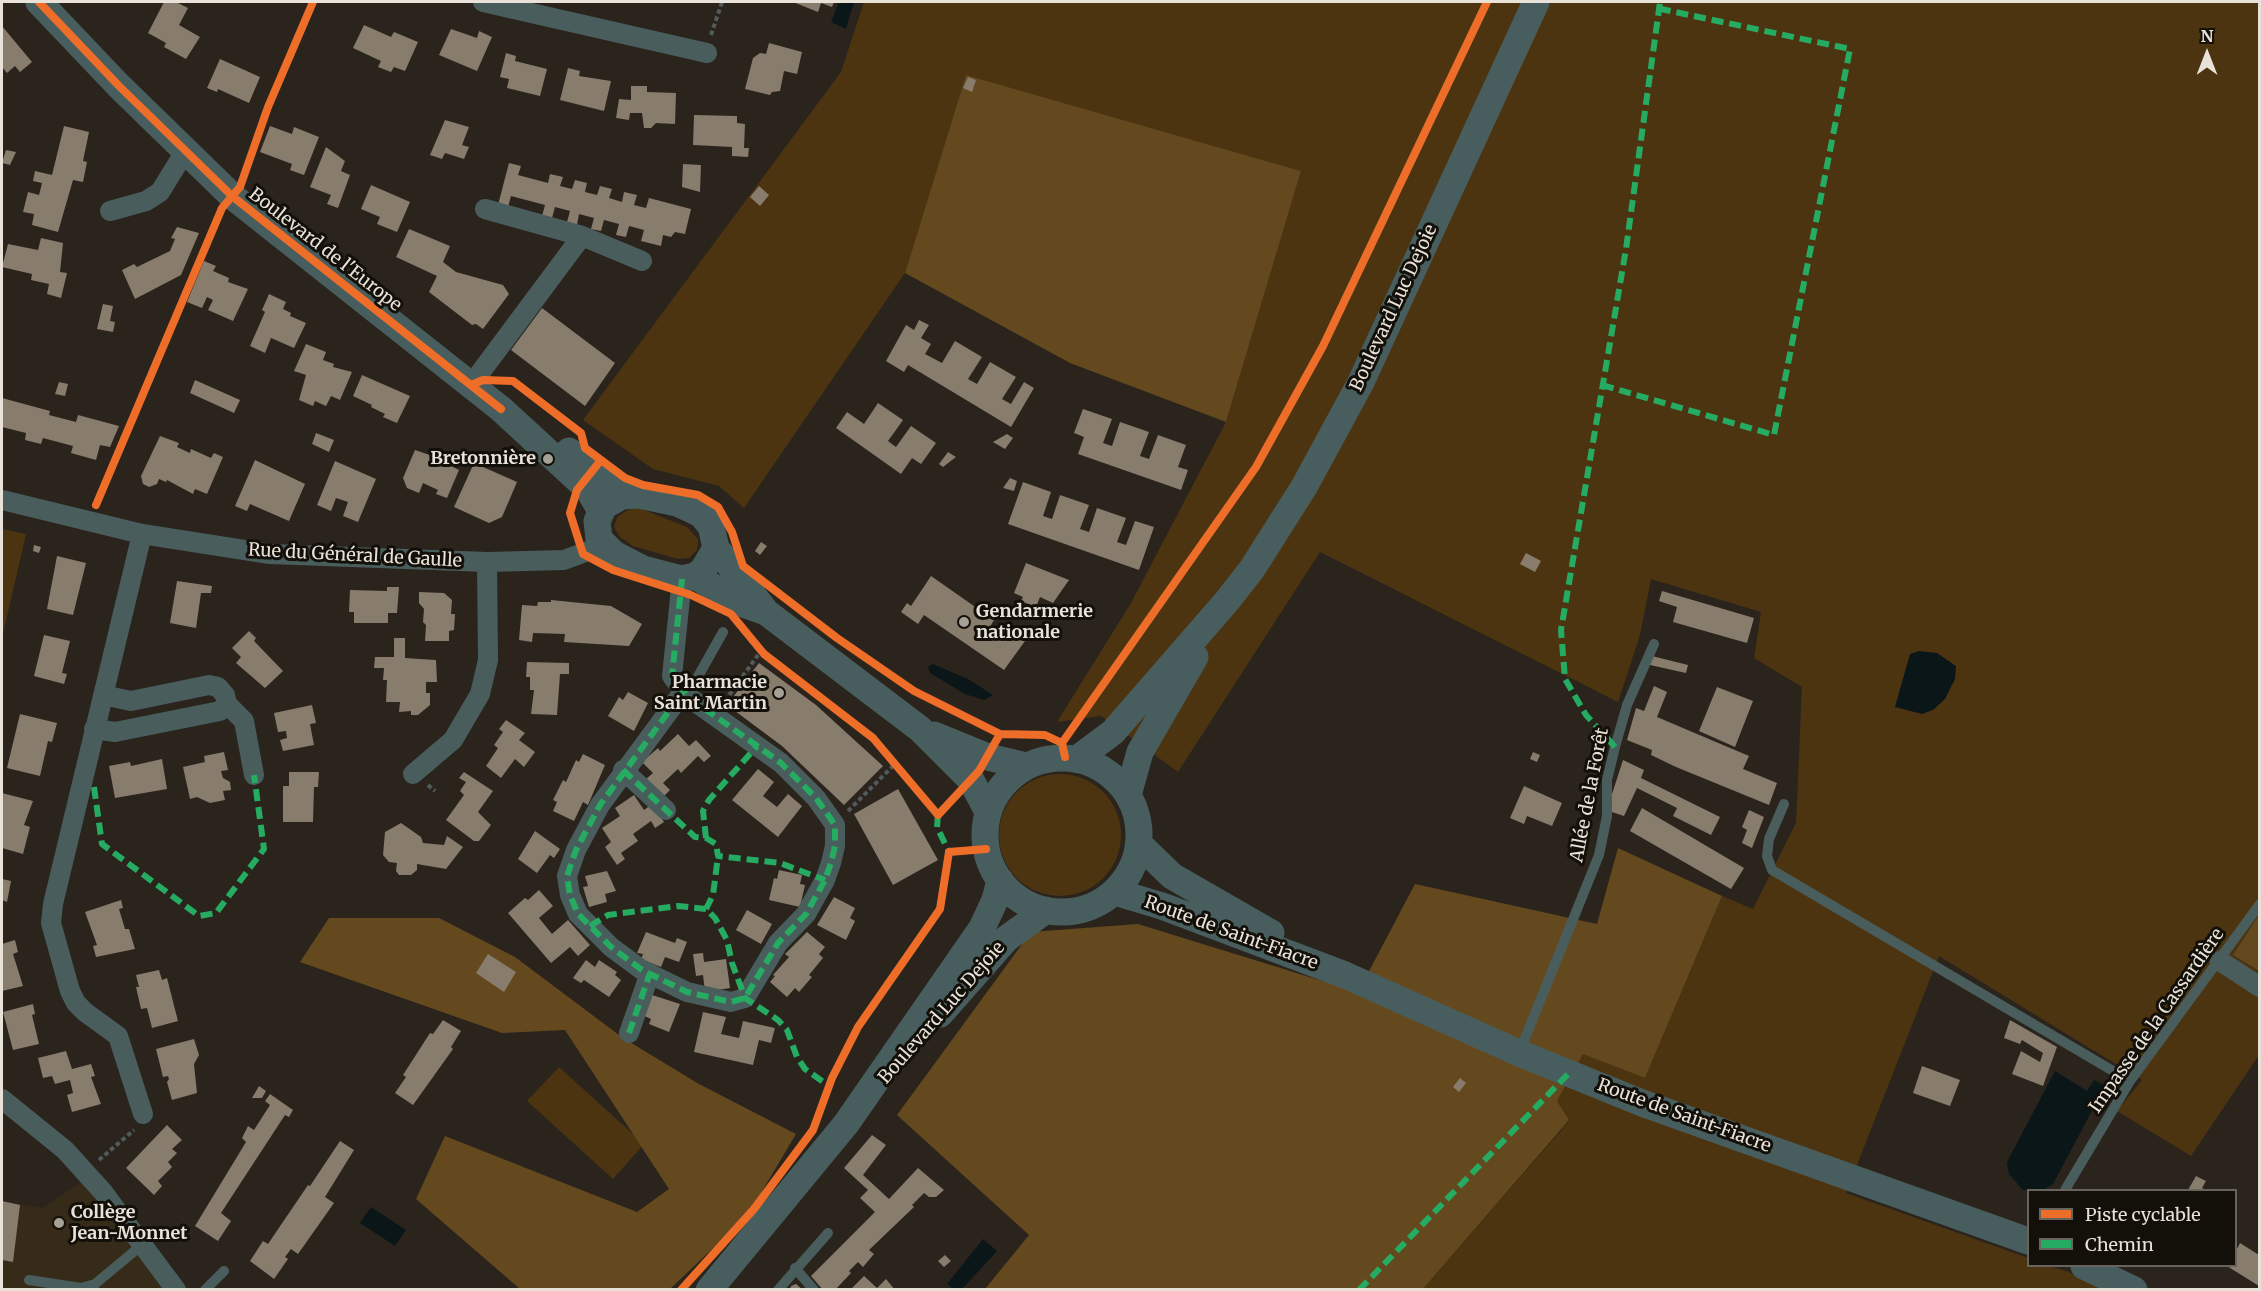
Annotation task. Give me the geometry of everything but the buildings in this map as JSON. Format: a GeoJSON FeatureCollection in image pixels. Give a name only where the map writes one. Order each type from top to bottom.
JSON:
{"type":"FeatureCollection","features":[{"type":"Feature","properties":{"kind":"main road","name":"Boulevard de l'Europe"},"geometry":{"type":"LineString","coordinates":[[39,2],[119,86],[242,204],[501,409],[582,483],[601,511]]}},
{"type":"Feature","properties":{"kind":"main road","name":"Boulevard Luc Dejoie"},"geometry":{"type":"LineString","coordinates":[[1077,759],[1113,732],[1227,601],[1252,569],[1304,487],[1361,382],[1536,2]]}},
{"type":"Feature","properties":{"kind":"main road","name":"Boulevard de l'Europe"},"geometry":{"type":"LineString","coordinates":[[501,409],[523,418],[632,495]]}},
{"type":"Feature","properties":{"kind":"main road"},"geometry":{"type":"LineString","coordinates":[[766,612],[740,603],[689,577],[643,568],[614,554],[604,545],[597,530],[601,511],[611,501],[632,495],[676,503],[700,514],[711,526],[716,548],[766,612],[920,729],[971,780],[988,812]]}},
{"type":"Feature","properties":{"kind":"main road"},"geometry":{"type":"LineString","coordinates":[[689,577],[703,570],[716,548]]}},
{"type":"Feature","properties":{"kind":"main road","name":"Boulevard Luc Dejoie"},"geometry":{"type":"LineString","coordinates":[[1128,795],[1140,752],[1227,601]]}},
{"type":"Feature","properties":{"kind":"main road"},"geometry":{"type":"LineString","coordinates":[[920,729],[988,757],[1026,766]]}},
{"type":"Feature","properties":{"kind":"main road"},"geometry":{"type":"LineString","coordinates":[[1050,758],[1077,759],[1098,766],[1113,777],[1128,795],[1137,815],[1139,844],[1136,860],[1115,892],[1081,910],[1046,910],[1024,902],[1000,880],[986,849],[985,830],[988,812],[1004,783],[1026,766],[1050,758]]}},
{"type":"Feature","properties":{"kind":"main road","name":"Route de Saint-Fiacre"},"geometry":{"type":"LineString","coordinates":[[1139,844],[1172,876],[1345,975]]}},
{"type":"Feature","properties":{"kind":"main road","name":"Boulevard Luc Dejoie"},"geometry":{"type":"LineString","coordinates":[[846,1124],[982,928],[995,900],[1000,880]]}},
{"type":"Feature","properties":{"kind":"main road","name":"Route de Saint-Fiacre"},"geometry":{"type":"LineString","coordinates":[[1115,892],[1162,906],[1345,975],[1519,1053],[1653,1107],[2027,1241]]}},
{"type":"Feature","properties":{"kind":"main road","name":"Boulevard Luc Dejoie"},"geometry":{"type":"LineString","coordinates":[[710,1290],[846,1124],[1006,939],[1046,910]]}},
{"type":"Feature","properties":{"kind":"main road"},"geometry":{"type":"LineString","coordinates":[[2086,1267],[2134,1290]]}},
{"type":"Feature","properties":{"kind":"street"},"geometry":{"type":"LineString","coordinates":[[483,2],[707,53]]}},
{"type":"Feature","properties":{"kind":"street"},"geometry":{"type":"LineString","coordinates":[[110,211],[146,201],[160,192],[186,150]]}},
{"type":"Feature","properties":{"kind":"street"},"geometry":{"type":"LineString","coordinates":[[485,209],[582,237],[642,261]]}},
{"type":"Feature","properties":{"kind":"street"},"geometry":{"type":"LineString","coordinates":[[471,385],[582,237]]}},
{"type":"Feature","properties":{"kind":"street","name":"Rue du Général de Gaulle"},"geometry":{"type":"LineString","coordinates":[[2,500],[142,534],[270,554],[487,562],[564,560],[604,545]]}},
{"type":"Feature","properties":{"kind":"street"},"geometry":{"type":"LineString","coordinates":[[142,534],[53,904],[51,923],[70,991],[76,1003],[85,1012],[118,1036],[143,1114]]}},
{"type":"Feature","properties":{"kind":"street"},"geometry":{"type":"LineString","coordinates":[[414,774],[453,740],[480,694],[488,660],[487,562]]}},
{"type":"Feature","properties":{"kind":"street"},"geometry":{"type":"LineString","coordinates":[[685,694],[623,770],[595,814],[576,850],[567,876],[570,895],[578,914],[611,947],[650,974],[687,992],[731,1002],[745,998],[778,943],[806,915],[825,880],[835,846],[835,825],[816,798],[781,763],[685,694],[672,676],[671,661],[689,577]]}},
{"type":"Feature","properties":{"kind":"street"},"geometry":{"type":"LineString","coordinates":[[103,695],[132,701],[209,685],[218,687],[225,695],[226,704],[244,721],[254,776]]}},
{"type":"Feature","properties":{"kind":"street"},"geometry":{"type":"LineString","coordinates":[[94,729],[115,732],[219,711],[226,704]]}},
{"type":"Feature","properties":{"kind":"street"},"geometry":{"type":"LineString","coordinates":[[623,770],[666,810]]}},
{"type":"Feature","properties":{"kind":"street"},"geometry":{"type":"LineString","coordinates":[[2220,961],[2259,987]]}},
{"type":"Feature","properties":{"kind":"street"},"geometry":{"type":"LineString","coordinates":[[629,1033],[650,974]]}},
{"type":"Feature","properties":{"kind":"street"},"geometry":{"type":"LineString","coordinates":[[2,1099],[64,1150],[143,1244],[177,1290]]}},
{"type":"Feature","properties":{"kind":"lane"},"geometry":{"type":"LineString","coordinates":[[685,694],[723,632]]}},
{"type":"Feature","properties":{"kind":"lane","name":"Allée de la Forêt"},"geometry":{"type":"LineString","coordinates":[[1519,1053],[1599,855],[1607,816],[1607,780],[1615,747],[1627,705],[1654,644]]}},
{"type":"Feature","properties":{"kind":"lane"},"geometry":{"type":"LineString","coordinates":[[1784,804],[1769,839],[1767,856],[1772,870],[2130,1081]]}},
{"type":"Feature","properties":{"kind":"lane","name":"Impasse de la Cassardière"},"geometry":{"type":"LineString","coordinates":[[2066,1189],[2130,1081],[2220,961],[2259,904]]}},
{"type":"Feature","properties":{"kind":"lane"},"geometry":{"type":"LineString","coordinates":[[778,1290],[828,1233]]}},
{"type":"Feature","properties":{"kind":"lane"},"geometry":{"type":"LineString","coordinates":[[29,1280],[81,1288],[95,1284],[143,1244]]}},
{"type":"Feature","properties":{"kind":"lane"},"geometry":{"type":"LineString","coordinates":[[795,1268],[814,1290]]}},
{"type":"Feature","properties":{"kind":"lane"},"geometry":{"type":"LineString","coordinates":[[205,1290],[224,1271]]}},
{"type":"Feature","properties":{"kind":"path"},"geometry":{"type":"LineString","coordinates":[[707,53],[722,2]]}},
{"type":"Feature","properties":{"kind":"path"},"geometry":{"type":"LineString","coordinates":[[714,716],[759,652]]}},
{"type":"Feature","properties":{"kind":"path"},"geometry":{"type":"LineString","coordinates":[[888,756],[903,774]]}},
{"type":"Feature","properties":{"kind":"path"},"geometry":{"type":"LineString","coordinates":[[835,825],[893,766]]}},
{"type":"Feature","properties":{"kind":"path"},"geometry":{"type":"LineString","coordinates":[[84,1172],[139,1126],[143,1114]]}},
{"type":"Feature","properties":{"kind":"shaded area"},"geometry":{"type":"Polygon","coordinates":[[[839,2],[854,2],[846,29],[831,22],[839,2]]]}},
{"type":"Feature","properties":{"kind":"shaded area"},"geometry":{"type":"Polygon","coordinates":[[[864,2],[2259,2],[2260,915],[2233,955],[2259,971],[2259,1055],[2191,1156],[2117,1111],[2142,1080],[1939,956],[1846,1193],[2027,1258],[2027,1267],[2052,1267],[2069,1272],[2102,1289],[1423,1289],[1569,1121],[1557,1101],[1583,1053],[1645,1078],[1722,896],[1753,909],[1796,823],[1802,687],[1754,658],[1761,612],[1651,579],[1640,635],[1618,702],[1320,552],[1178,772],[1101,716],[1057,722],[1131,603],[1226,422],[1301,171],[966,75],[905,273],[744,508],[719,486],[653,469],[583,420],[841,72],[864,2]]]}},
{"type":"Feature","properties":{"kind":"shaded area"},"geometry":{"type":"Polygon","coordinates":[[[966,75],[1301,171],[1226,422],[1070,363],[905,273],[966,75]]]}},
{"type":"Feature","properties":{"kind":"shaded area"},"geometry":{"type":"Polygon","coordinates":[[[639,508],[687,527],[698,539],[697,550],[689,558],[678,559],[633,546],[620,537],[614,527],[617,517],[628,510],[639,508]]]}},
{"type":"Feature","properties":{"kind":"shaded area"},"geometry":{"type":"Polygon","coordinates":[[[2,529],[26,534],[2,638],[2,529]]]}},
{"type":"Feature","properties":{"kind":"shaded area"},"geometry":{"type":"Polygon","coordinates":[[[1919,651],[1937,653],[1956,666],[1955,679],[1945,699],[1933,710],[1922,714],[1895,707],[1910,654],[1919,651]]]}},
{"type":"Feature","properties":{"kind":"shaded area"},"geometry":{"type":"Polygon","coordinates":[[[933,664],[968,679],[993,695],[984,700],[965,694],[930,673],[928,667],[933,664]]]}},
{"type":"Feature","properties":{"kind":"shaded area"},"geometry":{"type":"Polygon","coordinates":[[[1060,774],[1083,779],[1103,792],[1116,812],[1121,835],[1116,858],[1103,878],[1083,891],[1060,896],[1037,891],[1017,878],[1004,858],[999,835],[1004,812],[1017,792],[1037,779],[1060,774]]]}},
{"type":"Feature","properties":{"kind":"shaded area"},"geometry":{"type":"Polygon","coordinates":[[[1618,848],[1722,896],[1645,1078],[1583,1054],[1557,1101],[1569,1120],[1423,1289],[985,1289],[1029,1235],[897,1115],[1031,932],[1138,924],[1358,992],[1415,884],[1597,924],[1618,848]]]}},
{"type":"Feature","properties":{"kind":"shaded area"},"geometry":{"type":"Polygon","coordinates":[[[2259,915],[2260,971],[2233,955],[2259,915]]]}},
{"type":"Feature","properties":{"kind":"shaded area"},"geometry":{"type":"Polygon","coordinates":[[[329,918],[439,918],[515,957],[623,1038],[699,1084],[796,1134],[748,1215],[670,1289],[520,1289],[416,1199],[445,1136],[637,1212],[669,1189],[565,1030],[502,1033],[300,962],[329,918]]]}},
{"type":"Feature","properties":{"kind":"shaded area"},"geometry":{"type":"Polygon","coordinates":[[[559,1067],[644,1144],[613,1179],[527,1101],[559,1067]]]}},
{"type":"Feature","properties":{"kind":"shaded area"},"geometry":{"type":"Polygon","coordinates":[[[2055,1071],[2087,1091],[2094,1080],[2105,1086],[2053,1184],[2045,1189],[2023,1190],[2009,1174],[2007,1162],[2055,1071]]]}},
{"type":"Feature","properties":{"kind":"shaded area","name":"Collège Jean-Monnet"},"geometry":{"type":"Polygon","coordinates":[[[82,1181],[129,1237],[166,1289],[2,1289],[2,1201],[43,1208],[82,1181]]]}},
{"type":"Feature","properties":{"kind":"shaded area"},"geometry":{"type":"Polygon","coordinates":[[[371,1207],[406,1230],[395,1246],[360,1223],[371,1207]]]}},
{"type":"Feature","properties":{"kind":"shaded area"},"geometry":{"type":"Polygon","coordinates":[[[983,1239],[997,1251],[962,1289],[954,1289],[947,1284],[983,1239]]]}},
{"type":"Feature","properties":{"kind":"marked path"},"geometry":{"type":"LineString","coordinates":[[1615,747],[1586,715],[1565,679],[1561,630],[1626,249],[1660,2]]}},
{"type":"Feature","properties":{"kind":"marked path"},"geometry":{"type":"LineString","coordinates":[[1602,385],[1774,435],[1850,49],[1661,9]]}},
{"type":"Feature","properties":{"kind":"marked path"},"geometry":{"type":"LineString","coordinates":[[682,579],[672,676],[687,696],[781,763],[816,798],[835,825],[835,846],[831,863],[825,880],[806,914],[778,943],[745,998],[731,1002],[687,992],[642,970],[611,947],[578,914],[570,895],[567,876],[576,850],[600,805],[683,692]]}},
{"type":"Feature","properties":{"kind":"marked path"},"geometry":{"type":"LineString","coordinates":[[706,838],[703,811],[709,800],[757,746]]}},
{"type":"Feature","properties":{"kind":"marked path"},"geometry":{"type":"LineString","coordinates":[[623,770],[695,837],[706,838],[716,844],[718,856],[780,863],[825,880]]}},
{"type":"Feature","properties":{"kind":"marked path"},"geometry":{"type":"LineString","coordinates":[[94,787],[102,844],[199,916],[216,913],[264,849],[254,775]]}},
{"type":"Feature","properties":{"kind":"marked path"},"geometry":{"type":"LineString","coordinates":[[938,815],[937,827],[949,852]]}},
{"type":"Feature","properties":{"kind":"marked path"},"geometry":{"type":"LineString","coordinates":[[706,909],[713,895],[718,856]]}},
{"type":"Feature","properties":{"kind":"marked path"},"geometry":{"type":"LineString","coordinates":[[590,926],[608,915],[678,906],[706,909],[715,918],[727,940],[732,963],[745,998],[778,1020],[787,1030],[797,1057],[805,1069],[829,1086]]}},
{"type":"Feature","properties":{"kind":"marked path"},"geometry":{"type":"LineString","coordinates":[[629,1033],[650,973]]}},
{"type":"Feature","properties":{"kind":"marked path"},"geometry":{"type":"LineString","coordinates":[[1359,1290],[1569,1073]]}},
{"type":"Feature","properties":{"kind":"cycle path"},"geometry":{"type":"LineString","coordinates":[[39,2],[119,86],[232,196],[501,409]]}},
{"type":"Feature","properties":{"kind":"cycle path"},"geometry":{"type":"LineString","coordinates":[[96,505],[222,208],[240,187],[268,107],[313,2]]}},
{"type":"Feature","properties":{"kind":"cycle path"},"geometry":{"type":"LineString","coordinates":[[1065,757],[1062,743],[1256,467],[1323,346],[1487,2]]}},
{"type":"Feature","properties":{"kind":"cycle path"},"geometry":{"type":"LineString","coordinates":[[471,385],[483,380],[513,381],[581,433],[585,448],[625,478],[643,485],[698,495],[718,507],[732,532],[743,566],[837,638],[914,691],[1000,734],[1045,735],[1062,743]]}},
{"type":"Feature","properties":{"kind":"cycle path"},"geometry":{"type":"LineString","coordinates":[[601,460],[577,490],[570,513],[583,554],[613,570],[691,595],[731,614],[764,654],[873,738],[938,815],[979,771],[1000,734]]}},
{"type":"Feature","properties":{"kind":"cycle path"},"geometry":{"type":"LineString","coordinates":[[681,1290],[754,1209],[813,1130],[832,1078],[858,1027],[940,909],[949,852],[986,849]]}},
{"type":"Feature","properties":{"kind":"place","name":"Bretonnière"},"geometry":{"type":"Point","coordinates":[548,459]}},
{"type":"Feature","properties":{"kind":"place","name":"Gendarmerie nationale"},"geometry":{"type":"Point","coordinates":[964,622]}},
{"type":"Feature","properties":{"kind":"place","name":"Pharmacie Saint Martin"},"geometry":{"type":"Point","coordinates":[779,693]}},
{"type":"Feature","properties":{"kind":"place","name":"Collège Jean-Monnet"},"geometry":{"type":"Point","coordinates":[59,1223]}}]}
